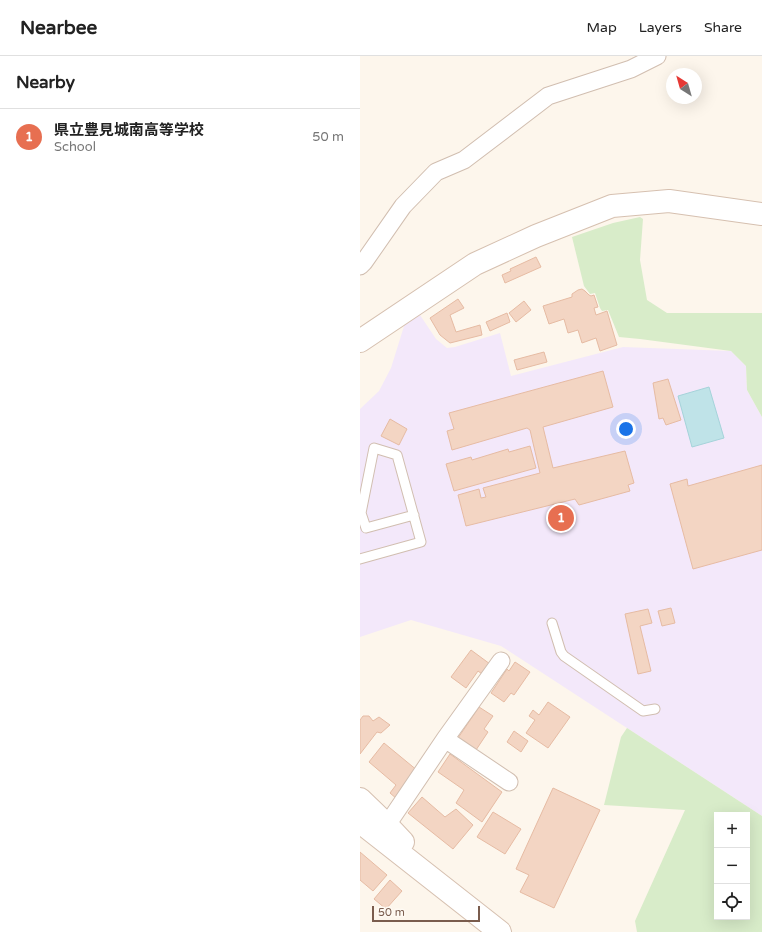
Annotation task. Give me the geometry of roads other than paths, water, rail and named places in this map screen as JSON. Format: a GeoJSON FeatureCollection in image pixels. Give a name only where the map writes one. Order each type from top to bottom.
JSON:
{"type":"FeatureCollection","features":[{"type":"Feature","properties":{"kind":"street"},"geometry":{"type":"LineString","coordinates":[[360,266],[403,206],[436,172],[464,160],[548,96],[631,69],[657,56]]}},
{"type":"Feature","properties":{"kind":"street"},"geometry":{"type":"LineString","coordinates":[[360,341],[475,264],[536,236],[612,206],[669,201],[762,214]]}},
{"type":"Feature","properties":{"kind":"street"},"geometry":{"type":"LineString","coordinates":[[383,831],[501,661]]}},
{"type":"Feature","properties":{"kind":"street"},"geometry":{"type":"LineString","coordinates":[[446,739],[508,782]]}},
{"type":"Feature","properties":{"kind":"street"},"geometry":{"type":"LineString","coordinates":[[360,799],[383,831],[449,891],[500,932]]}},
{"type":"Feature","properties":{"kind":"street"},"geometry":{"type":"LineString","coordinates":[[360,822],[383,831]]}},
{"type":"Feature","properties":{"kind":"lane"},"geometry":{"type":"LineString","coordinates":[[360,559],[421,542],[414,515],[397,455],[374,448],[361,513],[366,528],[414,515]]}},
{"type":"Feature","properties":{"kind":"lane"},"geometry":{"type":"LineString","coordinates":[[552,622],[561,652],[564,656],[643,711],[655,709]]}},
{"type":"Feature","properties":{"kind":"water"},"geometry":{"type":"Polygon","coordinates":[[[709,387],[724,438],[692,447],[678,396],[709,387]]]}},
{"type":"Feature","properties":{"kind":"place","name":"県立豊見城南高等学校"},"geometry":{"type":"Point","coordinates":[561,518]}}]}
